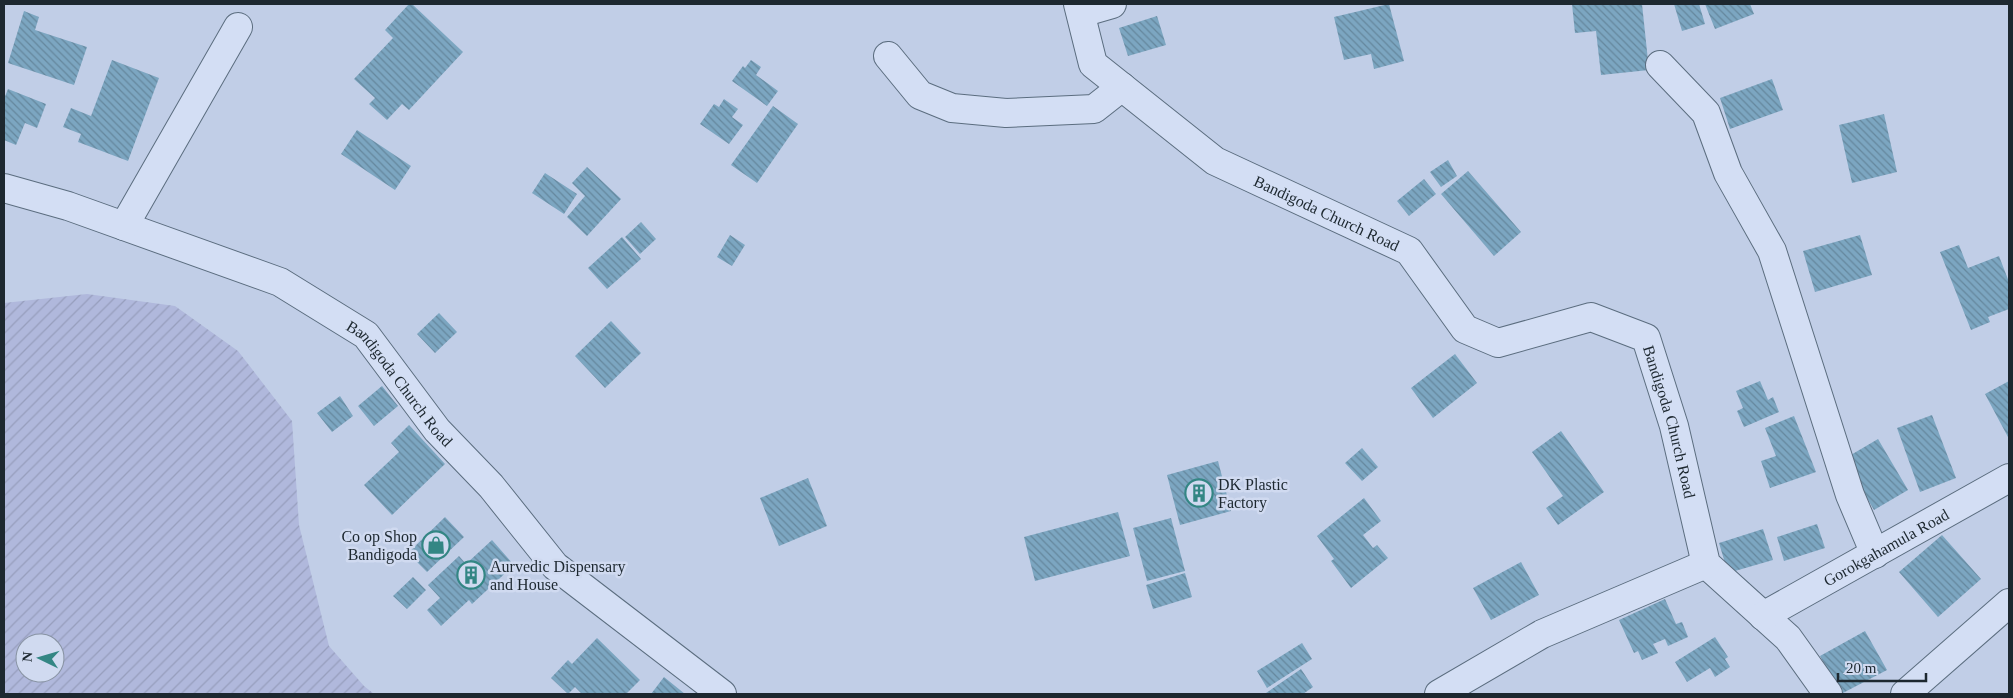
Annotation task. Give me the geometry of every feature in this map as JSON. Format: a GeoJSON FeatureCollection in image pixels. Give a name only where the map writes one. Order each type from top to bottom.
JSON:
{"type":"FeatureCollection","features":[{"type":"Feature","properties":{"kind":"street"},"geometry":{"type":"LineString","coordinates":[[1080,8],[1112,4]]}},
{"type":"Feature","properties":{"kind":"street","name":"Bandigoda Church Road"},"geometry":{"type":"LineString","coordinates":[[1080,8],[1093,64],[1215,161],[1409,251],[1465,329],[1498,343],[1591,317],[1646,338],[1674,426],[1706,564]]}},
{"type":"Feature","properties":{"kind":"street"},"geometry":{"type":"LineString","coordinates":[[124,226],[238,27]]}},
{"type":"Feature","properties":{"kind":"street"},"geometry":{"type":"LineString","coordinates":[[888,56],[920,95],[952,108],[1006,113],[1094,109],[1122,87]]}},
{"type":"Feature","properties":{"kind":"street"},"geometry":{"type":"LineString","coordinates":[[1660,65],[1706,113],[1728,174],[1772,251],[1850,495],[1875,554]]}},
{"type":"Feature","properties":{"kind":"street","name":"Bandigoda Church Road"},"geometry":{"type":"LineString","coordinates":[[4,188],[68,206],[280,282],[366,335],[437,430],[492,486],[556,566],[722,694]]}},
{"type":"Feature","properties":{"kind":"street","name":"Gorokgahamula Road"},"geometry":{"type":"LineString","coordinates":[[1763,616],[2009,478]]}},
{"type":"Feature","properties":{"kind":"street"},"geometry":{"type":"LineString","coordinates":[[1439,694],[1542,634],[1706,564],[1788,638],[1828,694]]}},
{"type":"Feature","properties":{"kind":"street"},"geometry":{"type":"LineString","coordinates":[[1905,694],[2009,604]]}},
{"type":"Feature","properties":{"kind":"shaded area"},"geometry":{"type":"Polygon","coordinates":[[[87,294],[175,306],[238,351],[292,421],[299,525],[329,646],[364,686],[374,694],[4,694],[4,303],[87,294]]]}},
{"type":"Feature","properties":{"kind":"building"},"geometry":{"type":"Polygon","coordinates":[[[409,4],[412,4],[463,52],[409,110],[402,104],[387,120],[369,104],[375,98],[354,79],[393,38],[385,30],[409,4]]]}},
{"type":"Feature","properties":{"kind":"building"},"geometry":{"type":"Polygon","coordinates":[[[1389,4],[1404,61],[1374,69],[1371,54],[1344,60],[1334,17],[1389,4]]]}},
{"type":"Feature","properties":{"kind":"building"},"geometry":{"type":"Polygon","coordinates":[[[1572,4],[1642,4],[1649,70],[1601,75],[1596,31],[1575,33],[1572,4]]]}},
{"type":"Feature","properties":{"kind":"building"},"geometry":{"type":"Polygon","coordinates":[[[1674,4],[1699,4],[1705,24],[1682,31],[1674,4]]]}},
{"type":"Feature","properties":{"kind":"building"},"geometry":{"type":"Polygon","coordinates":[[[1705,4],[1750,4],[1754,14],[1715,29],[1705,4]]]}},
{"type":"Feature","properties":{"kind":"building"},"geometry":{"type":"Polygon","coordinates":[[[24,11],[39,17],[35,30],[87,47],[74,85],[8,63],[24,11]]]}},
{"type":"Feature","properties":{"kind":"building"},"geometry":{"type":"Polygon","coordinates":[[[1157,16],[1166,45],[1128,56],[1119,28],[1157,16]]]}},
{"type":"Feature","properties":{"kind":"building"},"geometry":{"type":"Polygon","coordinates":[[[112,60],[159,78],[128,161],[78,142],[81,134],[63,127],[71,108],[91,116],[112,60]]]}},
{"type":"Feature","properties":{"kind":"building"},"geometry":{"type":"Polygon","coordinates":[[[751,60],[761,67],[756,75],[778,91],[767,106],[732,81],[743,66],[745,68],[751,60]]]}},
{"type":"Feature","properties":{"kind":"building"},"geometry":{"type":"Polygon","coordinates":[[[1772,79],[1783,110],[1730,129],[1720,98],[1772,79]]]}},
{"type":"Feature","properties":{"kind":"building"},"geometry":{"type":"Polygon","coordinates":[[[8,89],[46,104],[37,128],[25,123],[16,145],[4,140],[4,99],[8,89]]]}},
{"type":"Feature","properties":{"kind":"building"},"geometry":{"type":"Polygon","coordinates":[[[724,99],[738,109],[732,117],[743,125],[729,144],[700,124],[714,104],[719,107],[724,99]]]}},
{"type":"Feature","properties":{"kind":"building"},"geometry":{"type":"Polygon","coordinates":[[[773,106],[798,124],[757,183],[731,165],[773,106]]]}},
{"type":"Feature","properties":{"kind":"building"},"geometry":{"type":"Polygon","coordinates":[[[1884,114],[1897,172],[1852,183],[1839,125],[1884,114]]]}},
{"type":"Feature","properties":{"kind":"building"},"geometry":{"type":"Polygon","coordinates":[[[357,130],[411,166],[395,190],[341,154],[357,130]]]}},
{"type":"Feature","properties":{"kind":"building"},"geometry":{"type":"Polygon","coordinates":[[[1448,160],[1457,176],[1441,187],[1430,172],[1448,160]]]}},
{"type":"Feature","properties":{"kind":"building"},"geometry":{"type":"Polygon","coordinates":[[[587,167],[621,199],[587,236],[567,217],[585,196],[572,183],[587,167]]]}},
{"type":"Feature","properties":{"kind":"building"},"geometry":{"type":"Polygon","coordinates":[[[1468,171],[1521,232],[1494,256],[1441,194],[1468,171]]]}},
{"type":"Feature","properties":{"kind":"building"},"geometry":{"type":"Polygon","coordinates":[[[545,173],[577,194],[564,214],[532,193],[545,173]]]}},
{"type":"Feature","properties":{"kind":"building"},"geometry":{"type":"Polygon","coordinates":[[[1424,179],[1436,194],[1409,216],[1397,201],[1424,179]]]}},
{"type":"Feature","properties":{"kind":"building"},"geometry":{"type":"Polygon","coordinates":[[[641,222],[656,239],[640,254],[625,237],[641,222]]]}},
{"type":"Feature","properties":{"kind":"building"},"geometry":{"type":"Polygon","coordinates":[[[730,235],[745,245],[732,266],[717,257],[730,235]]]}},
{"type":"Feature","properties":{"kind":"building"},"geometry":{"type":"Polygon","coordinates":[[[1860,235],[1872,275],[1815,292],[1803,251],[1860,235]]]}},
{"type":"Feature","properties":{"kind":"building"},"geometry":{"type":"Polygon","coordinates":[[[622,237],[641,259],[607,289],[588,268],[622,237]]]}},
{"type":"Feature","properties":{"kind":"building"},"geometry":{"type":"Polygon","coordinates":[[[1959,245],[1968,268],[1999,256],[2009,282],[2009,309],[1988,317],[1990,322],[1971,330],[1940,252],[1959,245]]]}},
{"type":"Feature","properties":{"kind":"building"},"geometry":{"type":"Polygon","coordinates":[[[439,313],[457,332],[435,353],[417,334],[439,313]]]}},
{"type":"Feature","properties":{"kind":"building"},"geometry":{"type":"Polygon","coordinates":[[[611,321],[641,353],[605,388],[575,356],[611,321]]]}},
{"type":"Feature","properties":{"kind":"building"},"geometry":{"type":"Polygon","coordinates":[[[1455,354],[1477,383],[1433,418],[1411,388],[1455,354]]]}},
{"type":"Feature","properties":{"kind":"building"},"geometry":{"type":"Polygon","coordinates":[[[1760,381],[1768,400],[1773,397],[1779,412],[1744,427],[1737,411],[1743,408],[1736,391],[1760,381]]]}},
{"type":"Feature","properties":{"kind":"building"},"geometry":{"type":"Polygon","coordinates":[[[2009,381],[2009,439],[1985,394],[2009,381]]]}},
{"type":"Feature","properties":{"kind":"building"},"geometry":{"type":"Polygon","coordinates":[[[382,386],[398,406],[374,426],[358,406],[382,386]]]}},
{"type":"Feature","properties":{"kind":"building"},"geometry":{"type":"Polygon","coordinates":[[[340,396],[353,416],[332,432],[317,413],[340,396]]]}},
{"type":"Feature","properties":{"kind":"building"},"geometry":{"type":"Polygon","coordinates":[[[1932,415],[1956,478],[1920,492],[1897,428],[1932,415]]]}},
{"type":"Feature","properties":{"kind":"building"},"geometry":{"type":"Polygon","coordinates":[[[1794,416],[1816,472],[1770,488],[1761,461],[1776,456],[1765,428],[1794,416]]]}},
{"type":"Feature","properties":{"kind":"building"},"geometry":{"type":"Polygon","coordinates":[[[409,425],[445,464],[392,515],[364,485],[399,452],[391,443],[409,425]]]}},
{"type":"Feature","properties":{"kind":"building"},"geometry":{"type":"Polygon","coordinates":[[[1561,431],[1604,492],[1558,525],[1546,508],[1563,496],[1532,452],[1561,431]]]}},
{"type":"Feature","properties":{"kind":"building"},"geometry":{"type":"Polygon","coordinates":[[[1878,439],[1908,490],[1874,510],[1844,459],[1878,439]]]}},
{"type":"Feature","properties":{"kind":"building"},"geometry":{"type":"Polygon","coordinates":[[[1362,448],[1378,467],[1362,481],[1345,463],[1362,448]]]}},
{"type":"Feature","properties":{"kind":"building","name":"DK Plastic Factory"},"geometry":{"type":"Polygon","coordinates":[[[1218,461],[1231,511],[1180,525],[1167,475],[1218,461]]]}},
{"type":"Feature","properties":{"kind":"building"},"geometry":{"type":"Polygon","coordinates":[[[808,478],[827,526],[779,546],[760,498],[808,478]]]}},
{"type":"Feature","properties":{"kind":"building"},"geometry":{"type":"Polygon","coordinates":[[[1364,498],[1381,521],[1363,535],[1373,548],[1377,545],[1388,558],[1351,588],[1331,561],[1334,559],[1317,536],[1364,498]]]}},
{"type":"Feature","properties":{"kind":"building"},"geometry":{"type":"Polygon","coordinates":[[[1118,512],[1130,556],[1035,581],[1024,537],[1118,512]]]}},
{"type":"Feature","properties":{"kind":"building","name":"Co op Shop Bandigoda"},"geometry":{"type":"Polygon","coordinates":[[[445,517],[464,537],[427,572],[408,553],[445,517]]]}},
{"type":"Feature","properties":{"kind":"building","name":"DK Plastic Factory"},"geometry":{"type":"Polygon","coordinates":[[[1171,518],[1185,571],[1147,581],[1133,528],[1171,518]]]}},
{"type":"Feature","properties":{"kind":"building"},"geometry":{"type":"Polygon","coordinates":[[[1817,524],[1825,548],[1784,561],[1777,537],[1817,524]]]}},
{"type":"Feature","properties":{"kind":"building"},"geometry":{"type":"Polygon","coordinates":[[[1763,529],[1773,560],[1728,573],[1719,543],[1763,529]]]}},
{"type":"Feature","properties":{"kind":"building"},"geometry":{"type":"Polygon","coordinates":[[[1942,535],[1981,579],[1938,617],[1899,572],[1942,535]]]}},
{"type":"Feature","properties":{"kind":"building","name":"Aurvedic Dispensary and House"},"geometry":{"type":"Polygon","coordinates":[[[492,540],[514,565],[472,604],[469,600],[441,626],[427,610],[440,598],[428,585],[459,556],[466,564],[492,540]]]}},
{"type":"Feature","properties":{"kind":"building"},"geometry":{"type":"Polygon","coordinates":[[[1521,562],[1539,595],[1491,620],[1473,588],[1521,562]]]}},
{"type":"Feature","properties":{"kind":"building"},"geometry":{"type":"Polygon","coordinates":[[[1185,573],[1192,597],[1153,609],[1146,585],[1185,573]]]}},
{"type":"Feature","properties":{"kind":"building"},"geometry":{"type":"Polygon","coordinates":[[[413,577],[426,590],[407,609],[393,596],[413,577]]]}},
{"type":"Feature","properties":{"kind":"building"},"geometry":{"type":"Polygon","coordinates":[[[1665,599],[1676,624],[1682,622],[1688,637],[1668,646],[1665,639],[1653,644],[1658,653],[1642,660],[1638,651],[1634,653],[1619,620],[1665,599]]]}},
{"type":"Feature","properties":{"kind":"building"},"geometry":{"type":"Polygon","coordinates":[[[1865,631],[1887,670],[1841,694],[1820,656],[1865,631]]]}},
{"type":"Feature","properties":{"kind":"building"},"geometry":{"type":"Polygon","coordinates":[[[1715,637],[1728,657],[1725,659],[1730,667],[1715,677],[1710,668],[1687,682],[1675,662],[1715,637]]]}},
{"type":"Feature","properties":{"kind":"building"},"geometry":{"type":"Polygon","coordinates":[[[597,638],[640,680],[626,694],[582,694],[575,687],[568,694],[551,678],[568,660],[572,664],[597,638]]]}},
{"type":"Feature","properties":{"kind":"building"},"geometry":{"type":"Polygon","coordinates":[[[1302,643],[1312,659],[1267,688],[1257,671],[1302,643]]]}},
{"type":"Feature","properties":{"kind":"building"},"geometry":{"type":"Polygon","coordinates":[[[1301,669],[1313,687],[1303,694],[1266,693],[1301,669]]]}},
{"type":"Feature","properties":{"kind":"building"},"geometry":{"type":"Polygon","coordinates":[[[664,677],[685,694],[651,694],[664,677]]]}},
{"type":"Feature","properties":{"kind":"place","name":"DK Plastic Factory"},"geometry":{"type":"Point","coordinates":[1199,493]}},
{"type":"Feature","properties":{"kind":"place","name":"Co op Shop Bandigoda"},"geometry":{"type":"Point","coordinates":[436,545]}},
{"type":"Feature","properties":{"kind":"place","name":"Aurvedic Dispensary and House"},"geometry":{"type":"Point","coordinates":[471,575]}}]}
